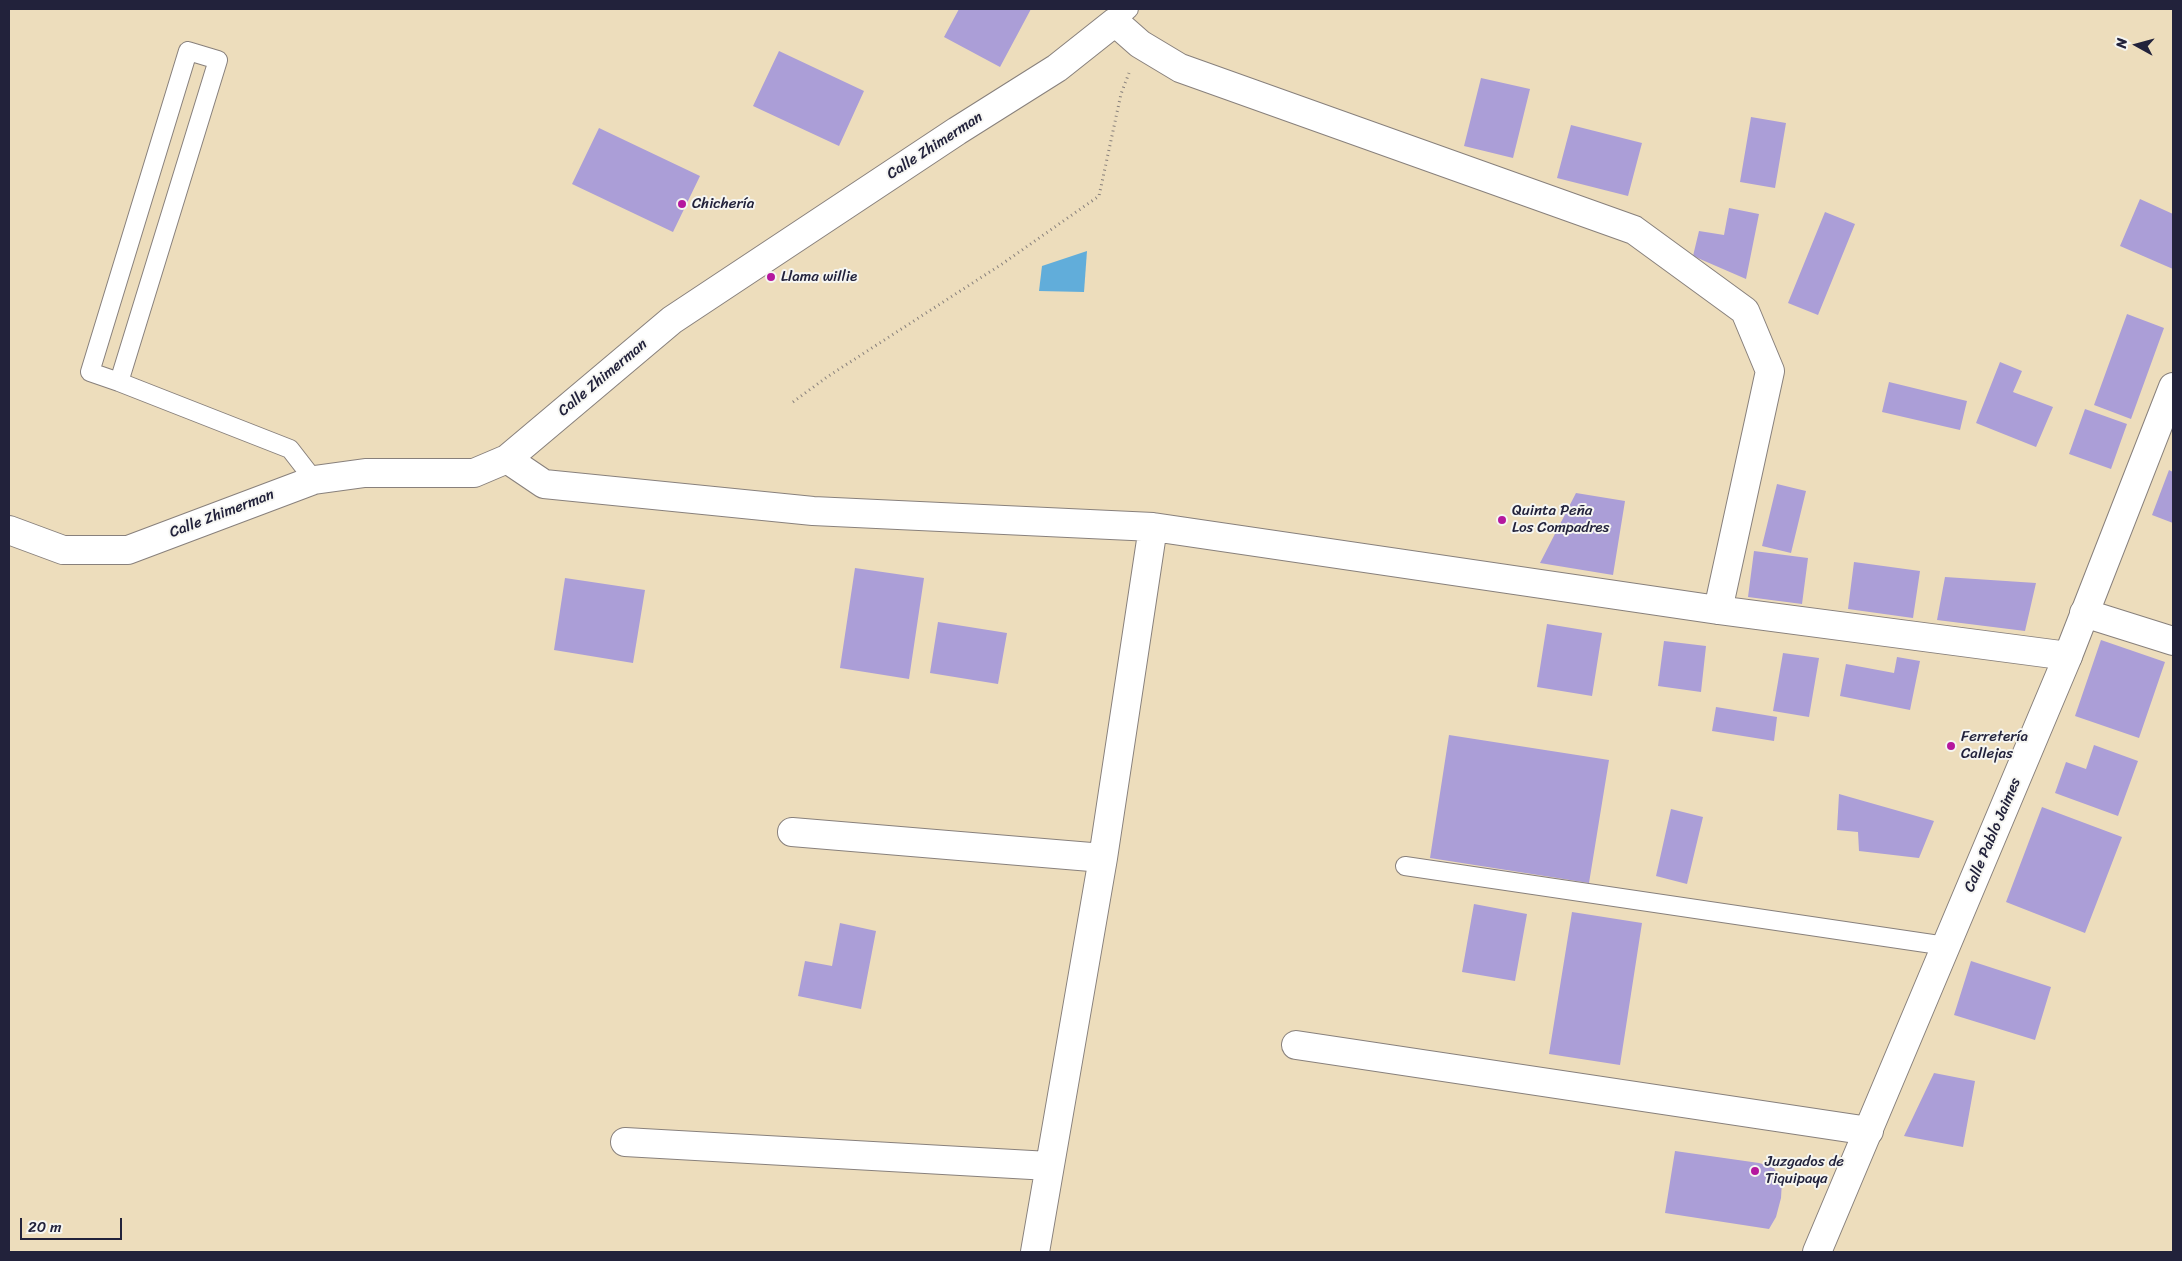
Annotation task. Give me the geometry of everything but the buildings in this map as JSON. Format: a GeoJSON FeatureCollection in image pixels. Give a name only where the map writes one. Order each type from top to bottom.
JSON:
{"type":"FeatureCollection","features":[{"type":"Feature","properties":{"kind":"street"},"geometry":{"type":"LineString","coordinates":[[1122,15],[1140,44],[1180,68],[1634,230],[1745,311],[1770,370],[1718,610]]}},
{"type":"Feature","properties":{"kind":"street","name":"Calle Zhimerman"},"geometry":{"type":"LineString","coordinates":[[9,530],[63,550],[128,550],[314,480],[365,473],[474,473],[507,460],[672,320],[957,131],[1057,68],[1122,15]]}},
{"type":"Feature","properties":{"kind":"street","name":"Calle Pablo Jaimes"},"geometry":{"type":"LineString","coordinates":[[1817,1252],[2068,656],[2173,387]]}},
{"type":"Feature","properties":{"kind":"street"},"geometry":{"type":"LineString","coordinates":[[507,460],[544,484],[813,511],[1153,527],[1718,610],[2068,656]]}},
{"type":"Feature","properties":{"kind":"street"},"geometry":{"type":"LineString","coordinates":[[1034,1252],[1103,858],[1153,527]]}},
{"type":"Feature","properties":{"kind":"street"},"geometry":{"type":"LineString","coordinates":[[2084,614],[2173,641]]}},
{"type":"Feature","properties":{"kind":"street"},"geometry":{"type":"LineString","coordinates":[[792,832],[1103,858]]}},
{"type":"Feature","properties":{"kind":"street"},"geometry":{"type":"LineString","coordinates":[[1296,1046],[1869,1131]]}},
{"type":"Feature","properties":{"kind":"street"},"geometry":{"type":"LineString","coordinates":[[625,1142],[1049,1166]]}},
{"type":"Feature","properties":{"kind":"lane"},"geometry":{"type":"LineString","coordinates":[[119,382],[218,60],[188,51],[90,372],[290,449],[314,480]]}},
{"type":"Feature","properties":{"kind":"lane"},"geometry":{"type":"LineString","coordinates":[[1405,866],[1946,946]]}},
{"type":"Feature","properties":{"kind":"path"},"geometry":{"type":"LineString","coordinates":[[793,402],[827,377],[1002,264],[1099,196],[1121,94],[1140,44]]}},
{"type":"Feature","properties":{"kind":"water"},"geometry":{"type":"Polygon","coordinates":[[[1087,251],[1084,292],[1039,291],[1042,266],[1087,251]]]}},
{"type":"Feature","properties":{"kind":"place","name":"Chichería"},"geometry":{"type":"Point","coordinates":[682,204]}},
{"type":"Feature","properties":{"kind":"place","name":"Llama willie"},"geometry":{"type":"Point","coordinates":[771,277]}},
{"type":"Feature","properties":{"kind":"place","name":"Quinta Peña Los Compadres"},"geometry":{"type":"Point","coordinates":[1502,520]}},
{"type":"Feature","properties":{"kind":"place","name":"Ferretería Callejas"},"geometry":{"type":"Point","coordinates":[1951,746]}},
{"type":"Feature","properties":{"kind":"place","name":"Juzgados de Tiquipaya"},"geometry":{"type":"Point","coordinates":[1755,1171]}}]}
